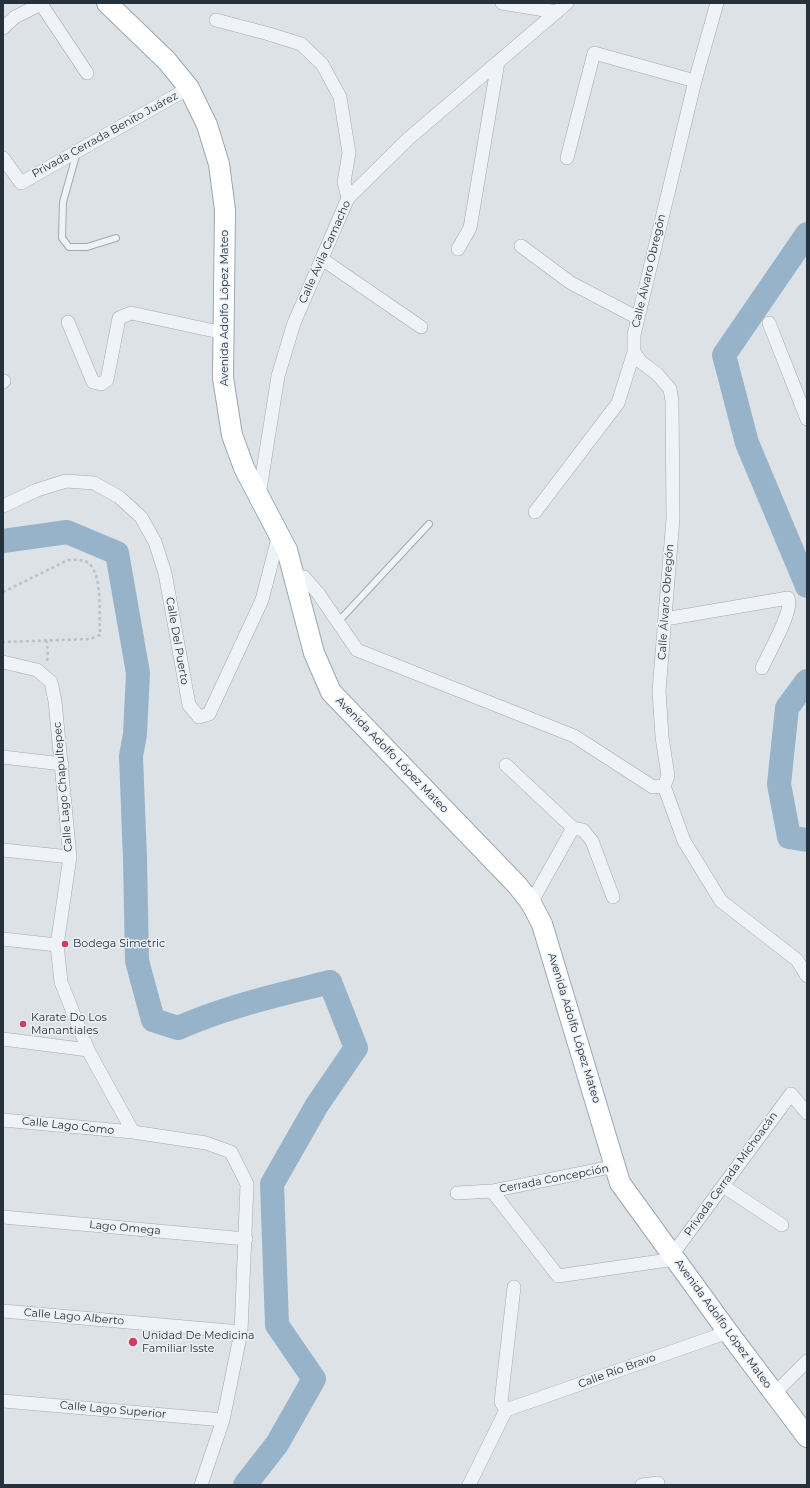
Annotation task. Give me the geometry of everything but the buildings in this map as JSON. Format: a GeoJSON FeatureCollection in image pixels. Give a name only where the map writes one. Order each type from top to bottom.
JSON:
{"type":"FeatureCollection","features":[{"type":"Feature","properties":{"kind":"main road","name":"Avenida Adolfo López Mateo"},"geometry":{"type":"LineString","coordinates":[[107,3],[167,61],[189,88],[207,125],[219,164],[225,210],[223,378],[232,435],[244,468],[287,550],[314,653],[331,692],[518,885],[531,903],[542,924],[620,1183],[774,1394],[804,1429]]}},
{"type":"Feature","properties":{"kind":"street"},"geometry":{"type":"LineString","coordinates":[[502,3],[556,12]]}},
{"type":"Feature","properties":{"kind":"street","name":"Calle Ávila Camacho"},"geometry":{"type":"LineString","coordinates":[[259,498],[278,376],[294,323],[348,198],[408,139],[567,3]]}},
{"type":"Feature","properties":{"kind":"street","name":"Calle Álvaro Obregón"},"geometry":{"type":"LineString","coordinates":[[664,786],[668,776],[662,737],[659,691],[673,518],[672,401],[670,388],[657,374],[641,362],[634,352],[634,335],[696,81],[717,3]]}},
{"type":"Feature","properties":{"kind":"street"},"geometry":{"type":"LineString","coordinates":[[3,28],[15,17],[42,4],[86,73]]}},
{"type":"Feature","properties":{"kind":"street"},"geometry":{"type":"LineString","coordinates":[[216,20],[301,44],[322,64],[340,97],[337,113],[340,153],[338,175],[344,182],[348,198]]}},
{"type":"Feature","properties":{"kind":"street"},"geometry":{"type":"LineString","coordinates":[[567,158],[594,53],[696,81]]}},
{"type":"Feature","properties":{"kind":"street"},"geometry":{"type":"LineString","coordinates":[[458,249],[470,228],[498,62]]}},
{"type":"Feature","properties":{"kind":"street","name":"Privada Cerrada Benito Juárez"},"geometry":{"type":"LineString","coordinates":[[3,158],[21,183],[189,88]]}},
{"type":"Feature","properties":{"kind":"street"},"geometry":{"type":"LineString","coordinates":[[521,246],[571,283],[638,318]]}},
{"type":"Feature","properties":{"kind":"street"},"geometry":{"type":"LineString","coordinates":[[322,259],[421,327]]}},
{"type":"Feature","properties":{"kind":"street"},"geometry":{"type":"LineString","coordinates":[[68,322],[94,382],[101,384],[107,380],[118,318],[131,313],[224,333]]}},
{"type":"Feature","properties":{"kind":"street"},"geometry":{"type":"LineString","coordinates":[[769,323],[807,419]]}},
{"type":"Feature","properties":{"kind":"street"},"geometry":{"type":"LineString","coordinates":[[535,512],[618,403],[634,352]]}},
{"type":"Feature","properties":{"kind":"street","name":"Calle Del Puerto"},"geometry":{"type":"LineString","coordinates":[[3,506],[37,490],[66,481],[94,483],[119,497],[141,517],[155,542],[165,573],[189,705],[199,717],[209,714],[262,600],[279,534]]}},
{"type":"Feature","properties":{"kind":"street"},"geometry":{"type":"LineString","coordinates":[[294,578],[304,577],[318,593],[357,650],[574,736],[653,787],[664,786],[684,841],[721,901],[797,960],[807,976]]}},
{"type":"Feature","properties":{"kind":"street"},"geometry":{"type":"LineString","coordinates":[[665,619],[788,598],[790,602],[788,614],[762,668]]}},
{"type":"Feature","properties":{"kind":"street"},"geometry":{"type":"LineString","coordinates":[[3,662],[37,670],[45,677]]}},
{"type":"Feature","properties":{"kind":"street","name":"Calle Lago Chapultepec"},"geometry":{"type":"LineString","coordinates":[[45,677],[51,682],[55,701],[70,857],[57,945],[60,982],[88,1050],[133,1132]]}},
{"type":"Feature","properties":{"kind":"street"},"geometry":{"type":"LineString","coordinates":[[3,757],[62,764]]}},
{"type":"Feature","properties":{"kind":"street"},"geometry":{"type":"LineString","coordinates":[[506,765],[573,828],[583,830],[592,841],[613,897]]}},
{"type":"Feature","properties":{"kind":"street"},"geometry":{"type":"LineString","coordinates":[[531,903],[573,828]]}},
{"type":"Feature","properties":{"kind":"street"},"geometry":{"type":"LineString","coordinates":[[3,850],[70,857]]}},
{"type":"Feature","properties":{"kind":"street"},"geometry":{"type":"LineString","coordinates":[[3,939],[57,945]]}},
{"type":"Feature","properties":{"kind":"street"},"geometry":{"type":"LineString","coordinates":[[3,1039],[88,1050]]}},
{"type":"Feature","properties":{"kind":"street","name":"Privada Cerrada Michoacán"},"geometry":{"type":"LineString","coordinates":[[674,1257],[723,1186],[791,1094],[807,1113]]}},
{"type":"Feature","properties":{"kind":"street","name":"Calle Lago Como"},"geometry":{"type":"LineString","coordinates":[[3,1120],[133,1132]]}},
{"type":"Feature","properties":{"kind":"street"},"geometry":{"type":"LineString","coordinates":[[133,1132],[206,1143],[231,1152],[247,1184],[246,1239],[241,1332],[223,1420],[201,1485]]}},
{"type":"Feature","properties":{"kind":"street","name":"Cerrada Concepción"},"geometry":{"type":"LineString","coordinates":[[457,1193],[492,1191],[616,1166]]}},
{"type":"Feature","properties":{"kind":"street"},"geometry":{"type":"LineString","coordinates":[[723,1186],[782,1225]]}},
{"type":"Feature","properties":{"kind":"street"},"geometry":{"type":"LineString","coordinates":[[492,1191],[558,1276],[674,1257]]}},
{"type":"Feature","properties":{"kind":"street","name":"Lago Omega"},"geometry":{"type":"LineString","coordinates":[[3,1217],[246,1239]]}},
{"type":"Feature","properties":{"kind":"street"},"geometry":{"type":"LineString","coordinates":[[469,1485],[506,1410],[501,1402],[514,1287]]}},
{"type":"Feature","properties":{"kind":"street","name":"Calle Lago Alberto"},"geometry":{"type":"LineString","coordinates":[[3,1311],[241,1332]]}},
{"type":"Feature","properties":{"kind":"street","name":"Calle Río Bravo"},"geometry":{"type":"LineString","coordinates":[[506,1410],[728,1332]]}},
{"type":"Feature","properties":{"kind":"street"},"geometry":{"type":"LineString","coordinates":[[774,1394],[807,1361]]}},
{"type":"Feature","properties":{"kind":"street","name":"Calle Lago Superior"},"geometry":{"type":"LineString","coordinates":[[3,1401],[223,1420]]}},
{"type":"Feature","properties":{"kind":"street"},"geometry":{"type":"LineString","coordinates":[[642,1485],[658,1483]]}},
{"type":"Feature","properties":{"kind":"lane"},"geometry":{"type":"LineString","coordinates":[[77,151],[63,202],[62,238],[70,247],[86,247],[116,238]]}},
{"type":"Feature","properties":{"kind":"lane"},"geometry":{"type":"LineString","coordinates":[[338,622],[429,524]]}},
{"type":"Feature","properties":{"kind":"path"},"geometry":{"type":"LineString","coordinates":[[3,592],[68,560],[80,560],[87,563],[94,569],[98,580],[100,635],[90,639],[3,642]]}},
{"type":"Feature","properties":{"kind":"path"},"geometry":{"type":"LineString","coordinates":[[45,677],[48,650],[46,640]]}},
{"type":"Feature","properties":{"kind":"waterway"},"geometry":{"type":"LineString","coordinates":[[807,234],[724,355],[747,443],[807,586]]}},
{"type":"Feature","properties":{"kind":"waterway"},"geometry":{"type":"LineString","coordinates":[[3,541],[67,532],[117,553],[138,673],[135,734],[131,756],[137,961],[153,1020],[178,1028],[234,1007],[330,982],[356,1048],[317,1105],[272,1184],[277,1325],[314,1379],[277,1444],[245,1485]]}},
{"type":"Feature","properties":{"kind":"waterway"},"geometry":{"type":"LineString","coordinates":[[807,681],[787,708],[779,784],[789,837],[807,840]]}},
{"type":"Feature","properties":{"kind":"place","name":"Bodega Simetric"},"geometry":{"type":"Point","coordinates":[65,944]}},
{"type":"Feature","properties":{"kind":"place","name":"Karate Do Los Manantiales"},"geometry":{"type":"Point","coordinates":[23,1024]}},
{"type":"Feature","properties":{"kind":"place","name":"Unidad De Medicina Familiar Isste"},"geometry":{"type":"Point","coordinates":[133,1342]}}]}
